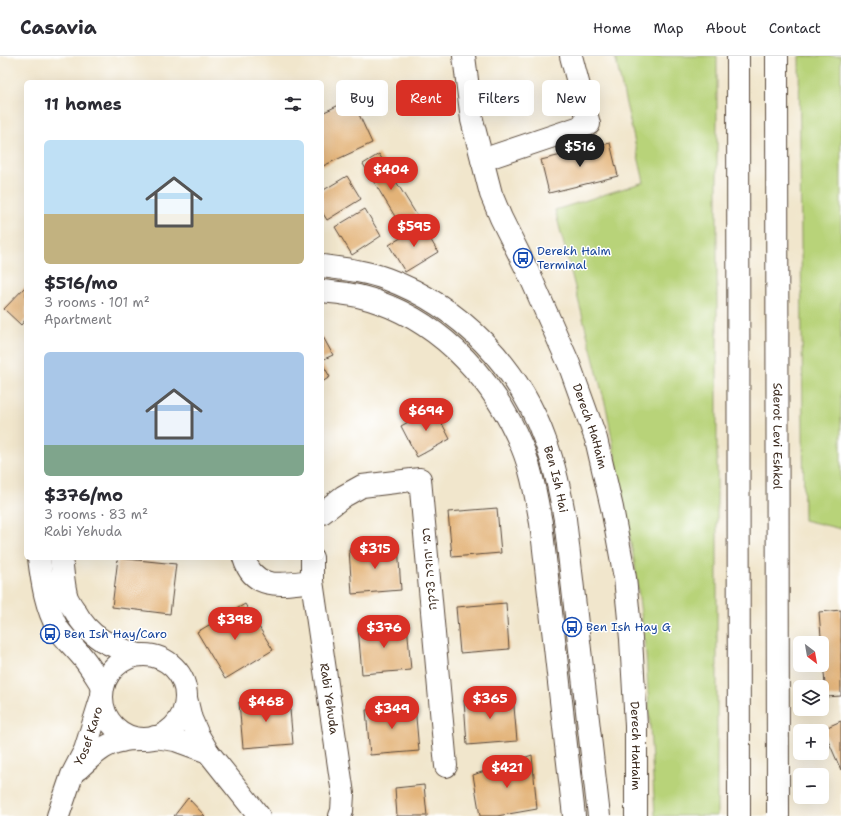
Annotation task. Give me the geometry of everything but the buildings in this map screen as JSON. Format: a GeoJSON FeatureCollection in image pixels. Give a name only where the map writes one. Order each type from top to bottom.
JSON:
{"type":"FeatureCollection","features":[{"type":"Feature","properties":{"kind":"street","name":"Derech HaHaim"},"geometry":{"type":"LineString","coordinates":[[464,56],[472,120],[491,194],[501,218],[531,278],[569,364],[596,439],[612,508],[625,578],[631,640],[636,726],[636,816]]}},
{"type":"Feature","properties":{"kind":"street"},"geometry":{"type":"LineString","coordinates":[[482,160],[589,124],[571,56]]}},
{"type":"Feature","properties":{"kind":"street"},"geometry":{"type":"LineString","coordinates":[[738,56],[739,816]]}},
{"type":"Feature","properties":{"kind":"street","name":"Sderot Levi Eshkol"},"geometry":{"type":"LineString","coordinates":[[777,56],[778,816]]}},
{"type":"Feature","properties":{"kind":"street","name":"Ben Ish Hai"},"geometry":{"type":"LineString","coordinates":[[324,266],[355,270],[387,279],[410,289],[438,305],[467,326],[492,351],[514,380],[531,407],[545,439],[557,476],[565,519],[599,816]]}},
{"type":"Feature","properties":{"kind":"street","name":"Ben Ish Hai"},"geometry":{"type":"LineString","coordinates":[[324,291],[350,294],[378,302],[425,325],[451,345],[474,367],[494,394],[509,418],[522,448],[533,482],[541,523],[574,816]]}},
{"type":"Feature","properties":{"kind":"street","name":"רבי יהודה צדקה"},"geometry":{"type":"LineString","coordinates":[[324,511],[344,496],[362,486],[420,479],[446,766]]}},
{"type":"Feature","properties":{"kind":"street"},"geometry":{"type":"LineString","coordinates":[[39,560],[42,582],[52,616],[71,646],[84,659],[102,691]]}},
{"type":"Feature","properties":{"kind":"street"},"geometry":{"type":"LineString","coordinates":[[61,560],[68,598],[87,630],[104,642],[121,650],[139,655],[153,656],[167,661],[177,671],[184,684],[191,719],[198,735],[208,752],[259,816]]}},
{"type":"Feature","properties":{"kind":"street"},"geometry":{"type":"LineString","coordinates":[[245,560],[246,565],[254,575],[264,582],[276,585],[312,581]]}},
{"type":"Feature","properties":{"kind":"street","name":"Rabi Yehuda"},"geometry":{"type":"LineString","coordinates":[[312,560],[312,581],[343,794],[342,811],[340,816]]}},
{"type":"Feature","properties":{"kind":"street"},"geometry":{"type":"LineString","coordinates":[[139,655],[126,658],[108,675],[102,691],[103,707],[108,719],[117,729],[128,736],[175,740],[208,752]]}},
{"type":"Feature","properties":{"kind":"street","name":"Yosef Karo"},"geometry":{"type":"LineString","coordinates":[[58,816],[72,775],[85,750],[102,691]]}},
{"type":"Feature","properties":{"kind":"street"},"geometry":{"type":"LineString","coordinates":[[148,738],[167,732],[177,723],[184,711],[186,698]]}},
{"type":"Feature","properties":{"kind":"street","name":"Yosef Karo"},"geometry":{"type":"LineString","coordinates":[[72,775],[93,754],[109,745],[121,741],[148,738]]}},
{"type":"Feature","properties":{"kind":"green space"},"geometry":{"type":"Polygon","coordinates":[[[615,56],[717,56],[717,816],[655,816],[646,654],[635,566],[607,411],[555,210],[644,182],[615,56]]]}},
{"type":"Feature","properties":{"kind":"green space"},"geometry":{"type":"Polygon","coordinates":[[[799,56],[841,56],[841,529],[804,520],[799,56]]]}},
{"type":"Feature","properties":{"kind":"place","name":"Derekh Haim Terminal"},"geometry":{"type":"Point","coordinates":[523,258]}},
{"type":"Feature","properties":{"kind":"place","name":"Ben Ish Hay G"},"geometry":{"type":"Point","coordinates":[572,627]}},
{"type":"Feature","properties":{"kind":"place","name":"Ben Ish Hay/Caro"},"geometry":{"type":"Point","coordinates":[50,634]}}]}
